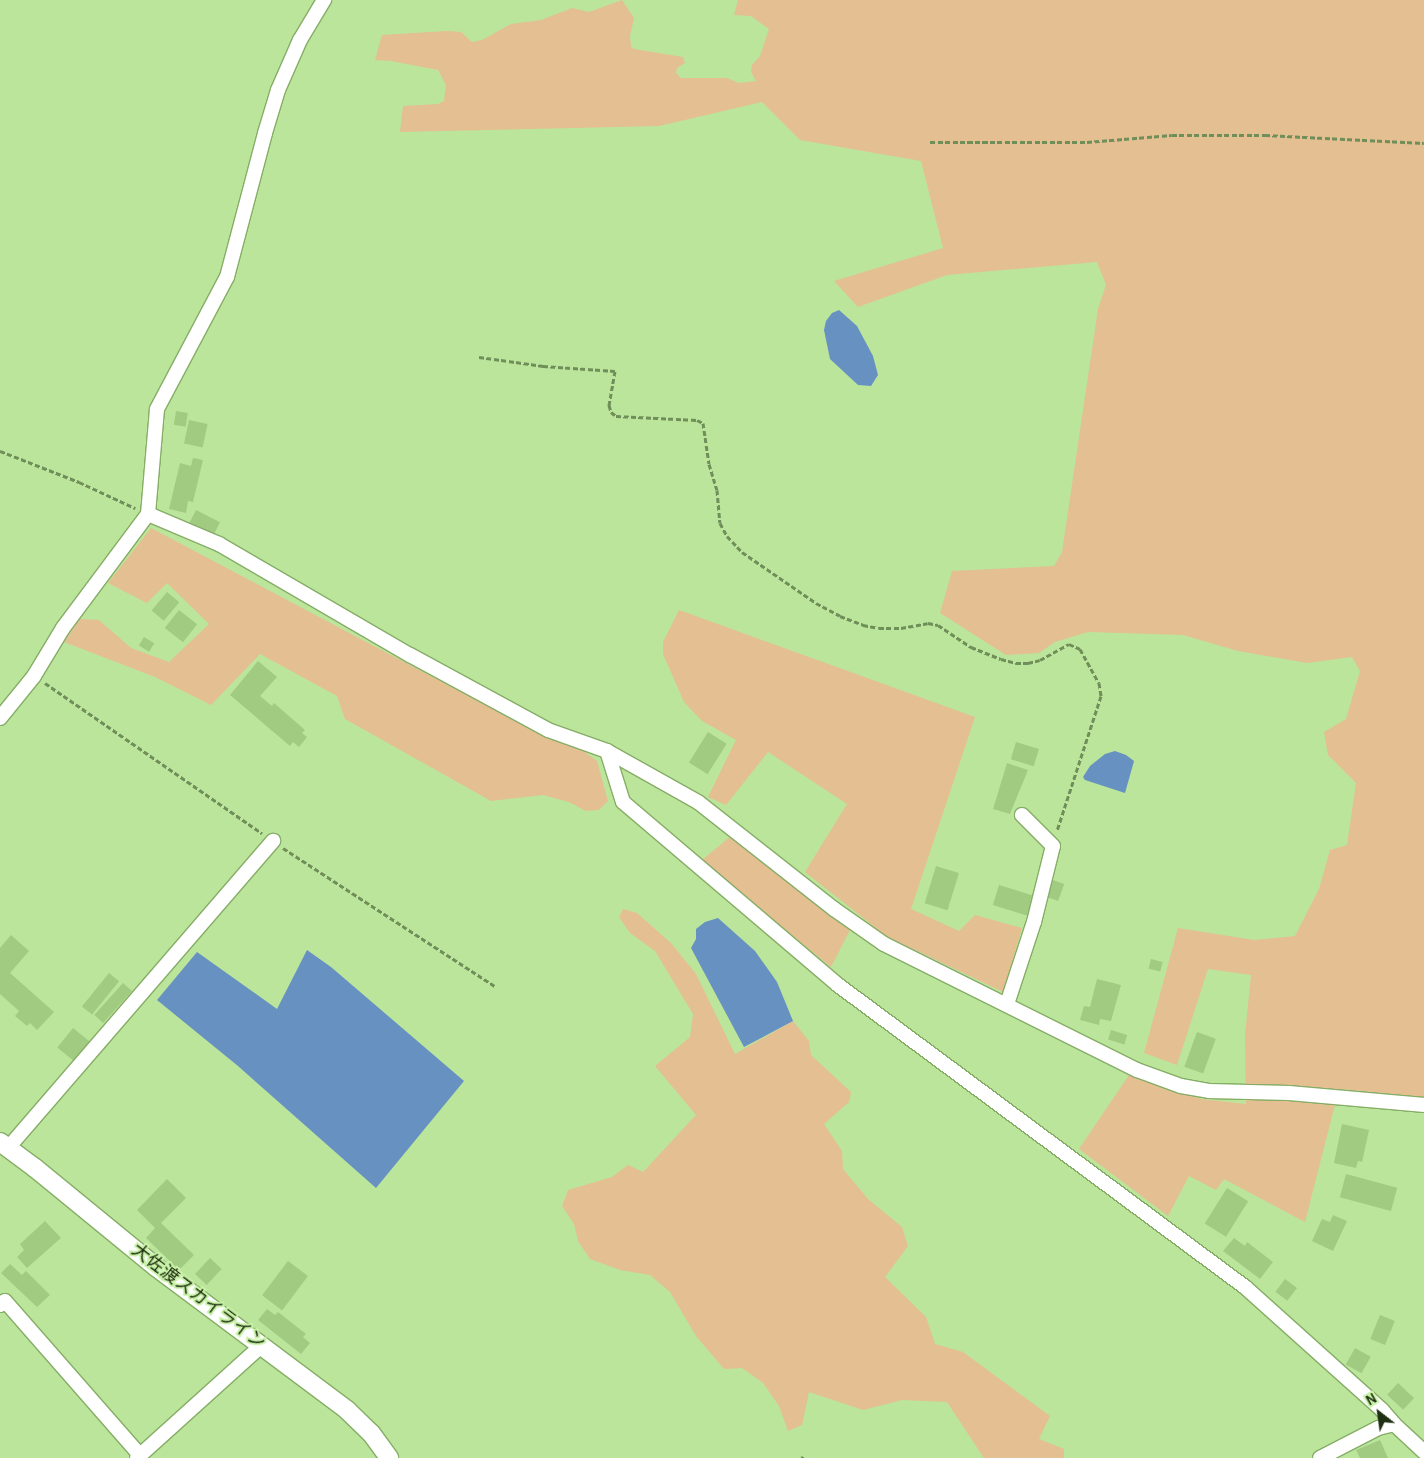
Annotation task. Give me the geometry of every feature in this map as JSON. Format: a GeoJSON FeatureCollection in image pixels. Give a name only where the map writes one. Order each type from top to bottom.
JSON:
{"type":"FeatureCollection","features":[{"type":"Feature","properties":{"kind":"street"},"geometry":{"type":"LineString","coordinates":[[0,718],[34,676],[68,621],[148,514],[157,409],[227,277],[278,90],[300,40],[324,0]]}},
{"type":"Feature","properties":{"kind":"street"},"geometry":{"type":"LineString","coordinates":[[148,514],[219,544],[410,655],[548,730],[607,751],[698,802],[834,908],[884,944],[1137,1070],[1181,1086],[1210,1092],[1289,1093],[1424,1105]]}},
{"type":"Feature","properties":{"kind":"street"},"geometry":{"type":"LineString","coordinates":[[607,751],[623,802],[727,888],[838,985],[1245,1286],[1382,1410],[1424,1452]]}},
{"type":"Feature","properties":{"kind":"street"},"geometry":{"type":"LineString","coordinates":[[1007,1004],[1034,922],[1053,846],[1022,815]]}},
{"type":"Feature","properties":{"kind":"street"},"geometry":{"type":"LineString","coordinates":[[4,1145],[273,841]]}},
{"type":"Feature","properties":{"kind":"street","name":"大佐渡スカイライン"},"geometry":{"type":"LineString","coordinates":[[4,1145],[156,1267],[347,1410],[371,1433],[389,1458]]}},
{"type":"Feature","properties":{"kind":"street"},"geometry":{"type":"LineString","coordinates":[[0,1305],[5,1301],[138,1457],[262,1345]]}},
{"type":"Feature","properties":{"kind":"street"},"geometry":{"type":"LineString","coordinates":[[1320,1458],[1378,1428],[1394,1424]]}},
{"type":"Feature","properties":{"kind":"path"},"geometry":{"type":"LineString","coordinates":[[930,142],[1087,142],[1172,135],[1265,135],[1424,143]]}},
{"type":"Feature","properties":{"kind":"path"},"geometry":{"type":"LineString","coordinates":[[479,357],[543,366],[615,371],[610,405],[611,412],[616,416],[697,420],[703,423],[709,464],[717,490],[720,523],[727,536],[742,552],[816,603],[840,616],[863,625],[879,628],[901,628],[928,623],[938,625],[971,647],[1016,663],[1028,664],[1040,660],[1069,644],[1080,649],[1099,683],[1101,696],[1089,737],[1068,794],[1053,846]]}},
{"type":"Feature","properties":{"kind":"path"},"geometry":{"type":"LineString","coordinates":[[0,451],[79,482],[148,514]]}},
{"type":"Feature","properties":{"kind":"shaded area"},"geometry":{"type":"Polygon","coordinates":[[[622,0],[634,18],[630,36],[631,47],[683,57],[685,63],[677,68],[676,73],[681,78],[727,78],[739,83],[756,81],[751,72],[752,65],[760,56],[769,29],[751,16],[734,15],[738,0],[1424,0],[1424,1097],[1339,1089],[1305,1222],[1224,1179],[1216,1190],[1189,1176],[1168,1216],[1079,1149],[1129,1075],[1202,1099],[1246,1104],[1245,1035],[1251,975],[1208,969],[1177,1065],[1144,1053],[1178,928],[1254,940],[1295,936],[1319,889],[1330,850],[1347,845],[1356,783],[1328,755],[1324,732],[1346,719],[1360,671],[1352,657],[1307,663],[1238,651],[1183,635],[1088,632],[1055,642],[1039,653],[1006,655],[940,613],[952,571],[1054,566],[1062,552],[1098,309],[1106,285],[1097,262],[947,275],[858,307],[834,281],[943,248],[921,161],[800,140],[762,102],[659,126],[400,132],[403,106],[438,104],[444,101],[446,85],[438,70],[391,61],[375,60],[382,35],[447,31],[461,32],[472,42],[482,40],[511,24],[541,20],[572,8],[589,12],[622,0]]]}},
{"type":"Feature","properties":{"kind":"shaded area"},"geometry":{"type":"Polygon","coordinates":[[[151,528],[508,717],[582,750],[597,761],[608,801],[599,810],[586,811],[569,802],[543,795],[491,801],[345,719],[337,696],[260,654],[211,705],[155,677],[64,642],[80,619],[99,620],[131,648],[169,662],[209,624],[167,583],[147,603],[108,583],[151,528]]]}},
{"type":"Feature","properties":{"kind":"shaded area"},"geometry":{"type":"Polygon","coordinates":[[[679,610],[975,717],[911,909],[959,931],[975,915],[1022,928],[1003,992],[886,936],[805,872],[847,804],[768,752],[726,805],[708,797],[736,740],[702,721],[684,702],[663,654],[663,642],[679,610]]]}},
{"type":"Feature","properties":{"kind":"shaded area"},"geometry":{"type":"Polygon","coordinates":[[[731,836],[851,928],[831,967],[701,861],[731,836]]]}},
{"type":"Feature","properties":{"kind":"shaded area"},"geometry":{"type":"Polygon","coordinates":[[[623,909],[637,913],[671,943],[696,974],[735,1054],[793,1021],[809,1041],[811,1055],[851,1092],[849,1102],[824,1124],[842,1151],[843,1169],[868,1199],[902,1227],[908,1246],[885,1277],[926,1317],[935,1344],[963,1352],[1050,1416],[1039,1439],[1064,1449],[1064,1458],[984,1458],[947,1402],[902,1400],[863,1410],[809,1392],[802,1425],[788,1431],[779,1406],[763,1383],[742,1368],[724,1369],[696,1336],[670,1292],[650,1275],[620,1270],[590,1259],[578,1241],[574,1224],[562,1206],[568,1190],[612,1177],[628,1165],[643,1172],[696,1115],[655,1066],[690,1037],[693,1014],[655,951],[630,933],[619,917],[623,909]]]}},
{"type":"Feature","properties":{"kind":"water"},"geometry":{"type":"Polygon","coordinates":[[[839,310],[857,326],[873,356],[878,375],[871,386],[858,385],[830,359],[824,330],[826,321],[832,313],[839,310]]]}},
{"type":"Feature","properties":{"kind":"water"},"geometry":{"type":"Polygon","coordinates":[[[1115,751],[1126,755],[1134,761],[1125,793],[1085,780],[1083,777],[1090,766],[1105,754],[1115,751]]]}},
{"type":"Feature","properties":{"kind":"water"},"geometry":{"type":"Polygon","coordinates":[[[718,918],[755,951],[777,982],[793,1021],[744,1047],[691,948],[696,939],[696,929],[705,922],[718,918]]]}},
{"type":"Feature","properties":{"kind":"water"},"geometry":{"type":"Polygon","coordinates":[[[307,950],[331,967],[464,1081],[376,1188],[238,1066],[157,1000],[197,952],[277,1009],[307,950]]]}},
{"type":"Feature","properties":{"kind":"building"},"geometry":{"type":"Polygon","coordinates":[[[176,411],[188,413],[186,427],[174,425],[176,411]]]}},
{"type":"Feature","properties":{"kind":"building"},"geometry":{"type":"Polygon","coordinates":[[[189,420],[208,424],[203,447],[184,443],[189,420]]]}},
{"type":"Feature","properties":{"kind":"building"},"geometry":{"type":"Polygon","coordinates":[[[193,458],[203,460],[193,502],[188,501],[186,513],[169,509],[180,463],[191,466],[193,458]]]}},
{"type":"Feature","properties":{"kind":"building"},"geometry":{"type":"Polygon","coordinates":[[[196,510],[220,522],[213,536],[189,523],[196,510]]]}},
{"type":"Feature","properties":{"kind":"building"},"geometry":{"type":"Polygon","coordinates":[[[167,592],[179,602],[164,621],[152,610],[167,592]]]}},
{"type":"Feature","properties":{"kind":"building"},"geometry":{"type":"Polygon","coordinates":[[[179,610],[197,624],[183,642],[165,628],[179,610]]]}},
{"type":"Feature","properties":{"kind":"building"},"geometry":{"type":"Polygon","coordinates":[[[144,637],[154,643],[149,652],[139,646],[144,637]]]}},
{"type":"Feature","properties":{"kind":"building"},"geometry":{"type":"Polygon","coordinates":[[[258,661],[277,677],[260,696],[272,706],[274,703],[305,730],[302,733],[307,737],[299,747],[293,742],[290,746],[230,695],[258,661]]]}},
{"type":"Feature","properties":{"kind":"building"},"geometry":{"type":"Polygon","coordinates":[[[708,732],[727,744],[708,774],[689,763],[708,732]]]}},
{"type":"Feature","properties":{"kind":"building"},"geometry":{"type":"Polygon","coordinates":[[[1016,742],[1039,749],[1034,766],[1011,759],[1016,742]]]}},
{"type":"Feature","properties":{"kind":"building"},"geometry":{"type":"Polygon","coordinates":[[[1007,763],[1028,770],[1010,814],[993,809],[1007,763]]]}},
{"type":"Feature","properties":{"kind":"building"},"geometry":{"type":"Polygon","coordinates":[[[936,866],[959,873],[948,910],[925,903],[936,866]]]}},
{"type":"Feature","properties":{"kind":"building"},"geometry":{"type":"Polygon","coordinates":[[[1053,880],[1064,884],[1058,901],[1047,897],[1053,880]]]}},
{"type":"Feature","properties":{"kind":"building"},"geometry":{"type":"Polygon","coordinates":[[[999,885],[1036,896],[1030,916],[993,905],[999,885]]]}},
{"type":"Feature","properties":{"kind":"building"},"geometry":{"type":"Polygon","coordinates":[[[11,935],[29,951],[10,973],[54,1012],[37,1030],[30,1023],[27,1026],[15,1016],[19,1011],[0,994],[0,948],[11,935]]]}},
{"type":"Feature","properties":{"kind":"building"},"geometry":{"type":"Polygon","coordinates":[[[1151,959],[1163,962],[1160,972],[1149,969],[1151,959]]]}},
{"type":"Feature","properties":{"kind":"building"},"geometry":{"type":"Polygon","coordinates":[[[109,973],[119,981],[92,1015],[82,1006],[109,973]]]}},
{"type":"Feature","properties":{"kind":"building"},"geometry":{"type":"Polygon","coordinates":[[[1097,979],[1121,985],[1111,1021],[1100,1019],[1099,1025],[1080,1020],[1084,1006],[1090,1007],[1097,979]]]}},
{"type":"Feature","properties":{"kind":"building"},"geometry":{"type":"Polygon","coordinates":[[[123,983],[132,991],[103,1023],[94,1015],[123,983]]]}},
{"type":"Feature","properties":{"kind":"building"},"geometry":{"type":"Polygon","coordinates":[[[73,1028],[89,1041],[74,1061],[57,1047],[73,1028]]]}},
{"type":"Feature","properties":{"kind":"building"},"geometry":{"type":"Polygon","coordinates":[[[1111,1030],[1127,1035],[1124,1045],[1108,1040],[1111,1030]]]}},
{"type":"Feature","properties":{"kind":"building"},"geometry":{"type":"Polygon","coordinates":[[[1197,1032],[1216,1039],[1203,1074],[1184,1067],[1197,1032]]]}},
{"type":"Feature","properties":{"kind":"building"},"geometry":{"type":"Polygon","coordinates":[[[1342,1124],[1369,1130],[1362,1162],[1358,1161],[1356,1168],[1334,1163],[1342,1124]]]}},
{"type":"Feature","properties":{"kind":"building"},"geometry":{"type":"Polygon","coordinates":[[[1346,1174],[1397,1188],[1391,1211],[1340,1197],[1346,1174]]]}},
{"type":"Feature","properties":{"kind":"building"},"geometry":{"type":"Polygon","coordinates":[[[167,1179],[186,1198],[161,1223],[194,1255],[179,1270],[146,1238],[155,1228],[137,1210],[167,1179]]]}},
{"type":"Feature","properties":{"kind":"building"},"geometry":{"type":"Polygon","coordinates":[[[1227,1188],[1248,1201],[1226,1237],[1205,1224],[1227,1188]]]}},
{"type":"Feature","properties":{"kind":"building"},"geometry":{"type":"Polygon","coordinates":[[[1333,1215],[1347,1221],[1333,1251],[1312,1241],[1322,1219],[1330,1222],[1333,1215]]]}},
{"type":"Feature","properties":{"kind":"building"},"geometry":{"type":"Polygon","coordinates":[[[45,1221],[61,1238],[27,1268],[17,1257],[24,1250],[20,1244],[45,1221]]]}},
{"type":"Feature","properties":{"kind":"building"},"geometry":{"type":"Polygon","coordinates":[[[1234,1238],[1245,1246],[1247,1242],[1273,1262],[1260,1279],[1223,1251],[1234,1238]]]}},
{"type":"Feature","properties":{"kind":"building"},"geometry":{"type":"Polygon","coordinates":[[[210,1258],[222,1269],[207,1285],[195,1274],[210,1258]]]}},
{"type":"Feature","properties":{"kind":"building"},"geometry":{"type":"Polygon","coordinates":[[[288,1261],[308,1276],[282,1310],[262,1295],[288,1261]]]}},
{"type":"Feature","properties":{"kind":"building"},"geometry":{"type":"Polygon","coordinates":[[[10,1264],[22,1275],[26,1271],[50,1295],[37,1307],[1,1273],[10,1264]]]}},
{"type":"Feature","properties":{"kind":"building"},"geometry":{"type":"Polygon","coordinates":[[[1285,1279],[1297,1288],[1287,1301],[1275,1292],[1285,1279]]]}},
{"type":"Feature","properties":{"kind":"building"},"geometry":{"type":"Polygon","coordinates":[[[267,1309],[275,1315],[278,1312],[306,1334],[303,1337],[310,1343],[301,1354],[258,1320],[267,1309]]]}},
{"type":"Feature","properties":{"kind":"building"},"geometry":{"type":"Polygon","coordinates":[[[1380,1315],[1395,1321],[1385,1345],[1370,1339],[1380,1315]]]}},
{"type":"Feature","properties":{"kind":"building"},"geometry":{"type":"Polygon","coordinates":[[[1355,1348],[1371,1357],[1362,1373],[1346,1365],[1355,1348]]]}},
{"type":"Feature","properties":{"kind":"building"},"geometry":{"type":"Polygon","coordinates":[[[1398,1383],[1414,1398],[1403,1410],[1387,1395],[1398,1383]]]}},
{"type":"Feature","properties":{"kind":"building"},"geometry":{"type":"Polygon","coordinates":[[[1380,1440],[1388,1458],[1360,1458],[1356,1450],[1380,1440]]]}}]}
